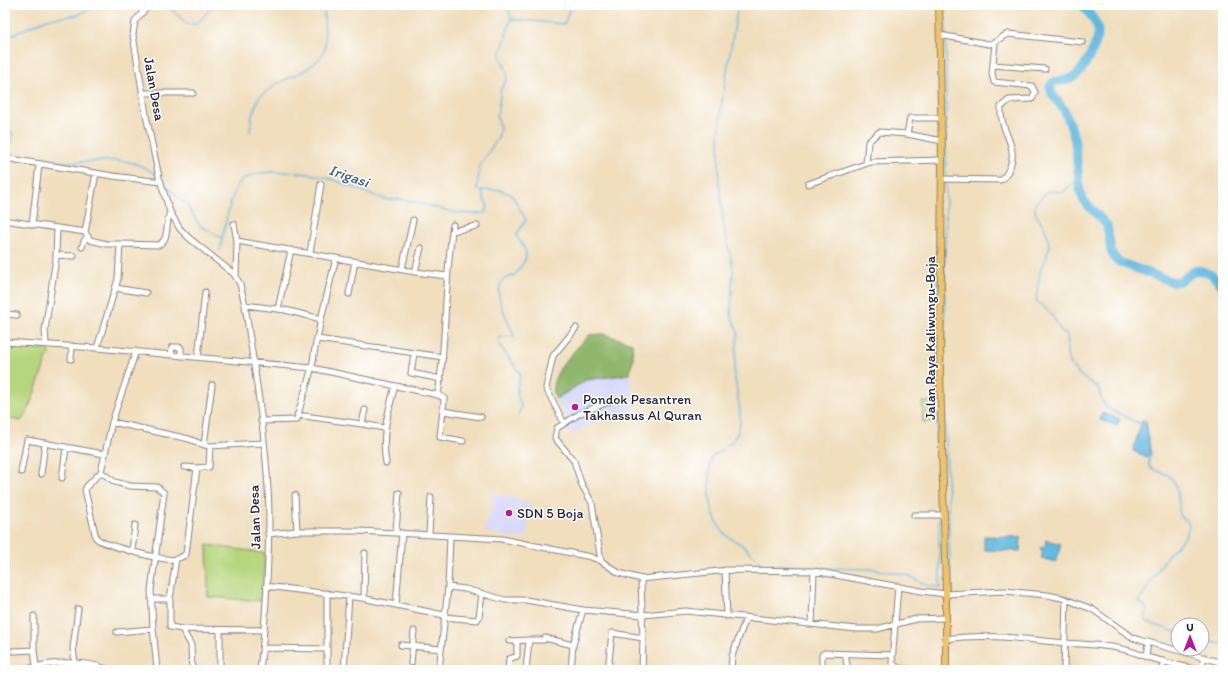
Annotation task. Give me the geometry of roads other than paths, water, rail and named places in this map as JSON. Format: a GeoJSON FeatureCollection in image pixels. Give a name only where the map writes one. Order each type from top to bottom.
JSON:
{"type":"FeatureCollection","features":[{"type":"Feature","properties":{"kind":"main road","name":"Jalan Raya Kaliwungu-Boja"},"geometry":{"type":"LineString","coordinates":[[939,5],[942,36],[940,160],[945,179],[940,372],[946,594],[946,670]]}},
{"type":"Feature","properties":{"kind":"street","name":"Jalan Desa"},"geometry":{"type":"LineString","coordinates":[[149,5],[135,21],[133,29],[142,93],[160,179],[170,212],[180,229],[189,238],[236,277]]}},
{"type":"Feature","properties":{"kind":"street"},"geometry":{"type":"LineString","coordinates":[[945,179],[1000,180],[1003,179],[1008,172],[1013,149],[1002,123],[1001,107],[1009,100],[1032,99],[1035,92],[1032,86],[994,82],[993,65],[995,43],[1002,36],[1008,34],[1082,42]]}},
{"type":"Feature","properties":{"kind":"street"},"geometry":{"type":"LineString","coordinates":[[942,36],[982,43],[995,43]]}},
{"type":"Feature","properties":{"kind":"street"},"geometry":{"type":"LineString","coordinates":[[993,65],[1045,69]]}},
{"type":"Feature","properties":{"kind":"street"},"geometry":{"type":"LineString","coordinates":[[142,93],[193,93]]}},
{"type":"Feature","properties":{"kind":"street"},"geometry":{"type":"LineString","coordinates":[[907,134],[910,118],[940,118]]}},
{"type":"Feature","properties":{"kind":"street"},"geometry":{"type":"LineString","coordinates":[[866,162],[868,142],[871,137],[879,132],[907,134],[941,141]]}},
{"type":"Feature","properties":{"kind":"street"},"geometry":{"type":"LineString","coordinates":[[5,158],[39,165],[96,173],[160,179]]}},
{"type":"Feature","properties":{"kind":"street"},"geometry":{"type":"LineString","coordinates":[[808,184],[866,162],[940,160]]}},
{"type":"Feature","properties":{"kind":"street"},"geometry":{"type":"LineString","coordinates":[[32,226],[39,165]]}},
{"type":"Feature","properties":{"kind":"street"},"geometry":{"type":"LineString","coordinates":[[82,247],[86,235],[96,173]]}},
{"type":"Feature","properties":{"kind":"street"},"geometry":{"type":"LineString","coordinates":[[310,253],[321,184]]}},
{"type":"Feature","properties":{"kind":"street","name":"Jalan Desa"},"geometry":{"type":"LineString","coordinates":[[120,244],[159,245],[165,238],[170,212]]}},
{"type":"Feature","properties":{"kind":"street"},"geometry":{"type":"LineString","coordinates":[[402,270],[413,220]]}},
{"type":"Feature","properties":{"kind":"street"},"geometry":{"type":"LineString","coordinates":[[10,221],[32,226],[57,228],[86,235],[101,243],[120,244],[119,272],[97,348]]}},
{"type":"Feature","properties":{"kind":"street","name":"Jalan Desa"},"geometry":{"type":"LineString","coordinates":[[234,224],[237,241],[236,277],[245,305],[254,364],[267,492],[269,564],[260,670]]}},
{"type":"Feature","properties":{"kind":"street"},"geometry":{"type":"LineString","coordinates":[[438,395],[443,357],[447,276],[453,228],[477,226]]}},
{"type":"Feature","properties":{"kind":"street"},"geometry":{"type":"LineString","coordinates":[[46,344],[45,330],[56,255],[57,228]]}},
{"type":"Feature","properties":{"kind":"street"},"geometry":{"type":"LineString","coordinates":[[237,241],[402,270],[447,276]]}},
{"type":"Feature","properties":{"kind":"street"},"geometry":{"type":"LineString","coordinates":[[415,272],[422,248]]}},
{"type":"Feature","properties":{"kind":"street"},"geometry":{"type":"LineString","coordinates":[[278,309],[291,250]]}},
{"type":"Feature","properties":{"kind":"street"},"geometry":{"type":"LineString","coordinates":[[56,255],[74,256]]}},
{"type":"Feature","properties":{"kind":"street"},"geometry":{"type":"LineString","coordinates":[[260,421],[296,422],[312,368],[321,319],[336,258]]}},
{"type":"Feature","properties":{"kind":"street"},"geometry":{"type":"LineString","coordinates":[[349,294],[356,261]]}},
{"type":"Feature","properties":{"kind":"street"},"geometry":{"type":"LineString","coordinates":[[115,288],[146,293]]}},
{"type":"Feature","properties":{"kind":"street"},"geometry":{"type":"LineString","coordinates":[[198,357],[205,292]]}},
{"type":"Feature","properties":{"kind":"street"},"geometry":{"type":"LineString","coordinates":[[245,305],[278,309],[321,319]]}},
{"type":"Feature","properties":{"kind":"street"},"geometry":{"type":"LineString","coordinates":[[5,314],[17,315]]}},
{"type":"Feature","properties":{"kind":"street"},"geometry":{"type":"LineString","coordinates":[[564,423],[546,388],[553,356],[576,328]]}},
{"type":"Feature","properties":{"kind":"street"},"geometry":{"type":"LineString","coordinates":[[317,339],[443,357]]}},
{"type":"Feature","properties":{"kind":"street"},"geometry":{"type":"LineString","coordinates":[[5,342],[136,351],[254,364],[312,368],[438,395],[444,398],[440,437],[463,441]]}},
{"type":"Feature","properties":{"kind":"street"},"geometry":{"type":"LineString","coordinates":[[71,359],[72,346]]}},
{"type":"Feature","properties":{"kind":"street"},"geometry":{"type":"LineString","coordinates":[[170,355],[172,347],[179,346],[181,348],[181,356]]}},
{"type":"Feature","properties":{"kind":"street"},"geometry":{"type":"LineString","coordinates":[[136,351],[112,422],[101,472],[85,490],[93,533],[96,538],[101,542],[156,557],[176,559],[186,554],[197,468]]}},
{"type":"Feature","properties":{"kind":"street"},"geometry":{"type":"LineString","coordinates":[[414,354],[411,374],[441,379]]}},
{"type":"Feature","properties":{"kind":"street"},"geometry":{"type":"LineString","coordinates":[[204,445],[212,385]]}},
{"type":"Feature","properties":{"kind":"street"},"geometry":{"type":"LineString","coordinates":[[386,463],[384,428],[395,386]]}},
{"type":"Feature","properties":{"kind":"street"},"geometry":{"type":"LineString","coordinates":[[601,561],[592,503],[581,483],[574,461],[555,438],[557,428],[564,423],[579,414],[613,400]]}},
{"type":"Feature","properties":{"kind":"street"},"geometry":{"type":"LineString","coordinates":[[362,424],[365,410]]}},
{"type":"Feature","properties":{"kind":"street"},"geometry":{"type":"LineString","coordinates":[[443,411],[481,417]]}},
{"type":"Feature","properties":{"kind":"street"},"geometry":{"type":"LineString","coordinates":[[297,415],[384,428]]}},
{"type":"Feature","properties":{"kind":"street"},"geometry":{"type":"LineString","coordinates":[[112,422],[189,439],[210,446],[263,443]]}},
{"type":"Feature","properties":{"kind":"street"},"geometry":{"type":"LineString","coordinates":[[21,472],[27,440],[104,454]]}},
{"type":"Feature","properties":{"kind":"street"},"geometry":{"type":"LineString","coordinates":[[41,474],[45,444]]}},
{"type":"Feature","properties":{"kind":"street"},"geometry":{"type":"LineString","coordinates":[[184,467],[209,467],[210,446]]}},
{"type":"Feature","properties":{"kind":"street"},"geometry":{"type":"LineString","coordinates":[[62,478],[66,448]]}},
{"type":"Feature","properties":{"kind":"street"},"geometry":{"type":"LineString","coordinates":[[101,472],[115,482],[130,486],[157,487],[162,490],[163,510],[152,599],[157,670]]}},
{"type":"Feature","properties":{"kind":"street"},"geometry":{"type":"LineString","coordinates":[[396,605],[399,493]]}},
{"type":"Feature","properties":{"kind":"street"},"geometry":{"type":"LineString","coordinates":[[295,495],[297,531]]}},
{"type":"Feature","properties":{"kind":"street"},"geometry":{"type":"LineString","coordinates":[[429,534],[431,497]]}},
{"type":"Feature","properties":{"kind":"street"},"geometry":{"type":"LineString","coordinates":[[914,515],[944,515]]}},
{"type":"Feature","properties":{"kind":"street"},"geometry":{"type":"LineString","coordinates":[[132,551],[134,525]]}},
{"type":"Feature","properties":{"kind":"street"},"geometry":{"type":"LineString","coordinates":[[268,534],[297,531],[399,532],[513,541],[591,557],[601,561],[619,573],[641,578],[725,570],[814,571],[946,594],[1004,591],[1047,595],[1066,599],[1092,609],[1129,636],[1170,648]]}},
{"type":"Feature","properties":{"kind":"street"},"geometry":{"type":"LineString","coordinates":[[439,670],[448,587],[450,536]]}},
{"type":"Feature","properties":{"kind":"street"},"geometry":{"type":"LineString","coordinates":[[364,598],[365,553]]}},
{"type":"Feature","properties":{"kind":"street"},"geometry":{"type":"LineString","coordinates":[[176,559],[170,598],[170,626],[182,629],[263,630]]}},
{"type":"Feature","properties":{"kind":"street"},"geometry":{"type":"LineString","coordinates":[[725,570],[727,616]]}},
{"type":"Feature","properties":{"kind":"street"},"geometry":{"type":"LineString","coordinates":[[812,624],[814,571]]}},
{"type":"Feature","properties":{"kind":"street"},"geometry":{"type":"LineString","coordinates":[[641,578],[643,615],[642,670]]}},
{"type":"Feature","properties":{"kind":"street"},"geometry":{"type":"LineString","coordinates":[[266,586],[364,598],[444,616],[477,620],[479,617],[482,594]]}},
{"type":"Feature","properties":{"kind":"street"},"geometry":{"type":"LineString","coordinates":[[898,586],[892,665],[899,669],[912,670]]}},
{"type":"Feature","properties":{"kind":"street"},"geometry":{"type":"LineString","coordinates":[[448,587],[465,589],[505,600],[526,600],[583,610],[643,615],[686,611],[867,630],[916,619],[945,618]]}},
{"type":"Feature","properties":{"kind":"street"},"geometry":{"type":"LineString","coordinates":[[327,593],[327,670]]}},
{"type":"Feature","properties":{"kind":"street"},"geometry":{"type":"LineString","coordinates":[[344,670],[349,596]]}},
{"type":"Feature","properties":{"kind":"street"},"geometry":{"type":"LineString","coordinates":[[152,599],[170,598]]}},
{"type":"Feature","properties":{"kind":"street"},"geometry":{"type":"LineString","coordinates":[[1064,670],[1066,599]]}},
{"type":"Feature","properties":{"kind":"street"},"geometry":{"type":"LineString","coordinates":[[76,670],[73,638],[78,609]]}},
{"type":"Feature","properties":{"kind":"street"},"geometry":{"type":"LineString","coordinates":[[571,670],[573,645],[583,610]]}},
{"type":"Feature","properties":{"kind":"street"},"geometry":{"type":"LineString","coordinates":[[34,616],[34,650],[36,666]]}},
{"type":"Feature","properties":{"kind":"street"},"geometry":{"type":"LineString","coordinates":[[731,670],[732,656],[746,618]]}},
{"type":"Feature","properties":{"kind":"street"},"geometry":{"type":"LineString","coordinates":[[117,632],[153,629]]}},
{"type":"Feature","properties":{"kind":"street"},"geometry":{"type":"LineString","coordinates":[[182,629],[191,645],[192,670]]}},
{"type":"Feature","properties":{"kind":"street"},"geometry":{"type":"LineString","coordinates":[[220,630],[220,670]]}},
{"type":"Feature","properties":{"kind":"street"},"geometry":{"type":"LineString","coordinates":[[411,663],[414,631]]}},
{"type":"Feature","properties":{"kind":"street"},"geometry":{"type":"LineString","coordinates":[[608,670],[612,633],[643,638]]}},
{"type":"Feature","properties":{"kind":"street"},"geometry":{"type":"LineString","coordinates":[[945,639],[978,636],[1065,642],[1130,650],[1146,657],[1195,670]]}},
{"type":"Feature","properties":{"kind":"street"},"geometry":{"type":"LineString","coordinates":[[509,641],[544,640],[545,638],[573,645]]}},
{"type":"Feature","properties":{"kind":"street"},"geometry":{"type":"LineString","coordinates":[[526,670],[529,640]]}},
{"type":"Feature","properties":{"kind":"street"},"geometry":{"type":"LineString","coordinates":[[508,670],[510,659],[517,656],[517,641]]}},
{"type":"Feature","properties":{"kind":"street"},"geometry":{"type":"LineString","coordinates":[[1146,657],[1148,643]]}},
{"type":"Feature","properties":{"kind":"street"},"geometry":{"type":"LineString","coordinates":[[401,645],[441,648]]}},
{"type":"Feature","properties":{"kind":"street"},"geometry":{"type":"LineString","coordinates":[[263,648],[327,649]]}},
{"type":"Feature","properties":{"kind":"street"},"geometry":{"type":"LineString","coordinates":[[13,651],[34,650]]}},
{"type":"Feature","properties":{"kind":"street"},"geometry":{"type":"LineString","coordinates":[[822,670],[823,654],[892,655]]}},
{"type":"Feature","properties":{"kind":"street"},"geometry":{"type":"LineString","coordinates":[[845,654],[848,670]]}},
{"type":"Feature","properties":{"kind":"street"},"geometry":{"type":"LineString","coordinates":[[1201,670],[1204,657],[1223,662]]}},
{"type":"Feature","properties":{"kind":"street"},"geometry":{"type":"LineString","coordinates":[[1162,670],[1163,661]]}},
{"type":"Feature","properties":{"kind":"street"},"geometry":{"type":"LineString","coordinates":[[22,670],[36,666],[75,663],[110,670]]}},
{"type":"Feature","properties":{"kind":"water"},"geometry":{"type":"Polygon","coordinates":[[[1102,413],[1120,419],[1117,426],[1100,420],[1102,413]]]}},
{"type":"Feature","properties":{"kind":"water"},"geometry":{"type":"Polygon","coordinates":[[[1142,420],[1146,421],[1151,455],[1149,458],[1133,451],[1142,420]]]}},
{"type":"Feature","properties":{"kind":"water"},"geometry":{"type":"Polygon","coordinates":[[[984,536],[1021,537],[1020,551],[984,550],[984,536]]]}},
{"type":"Feature","properties":{"kind":"water"},"geometry":{"type":"Polygon","coordinates":[[[1046,540],[1061,544],[1056,562],[1041,558],[1043,552],[1040,548],[1045,546],[1046,540]]]}},
{"type":"Feature","properties":{"kind":"waterway","name":"Irigasi"},"geometry":{"type":"LineString","coordinates":[[5,38],[47,19],[78,15],[97,5]]}},
{"type":"Feature","properties":{"kind":"waterway","name":"Irigasi"},"geometry":{"type":"LineString","coordinates":[[167,5],[187,24],[197,24],[210,9],[218,5]]}},
{"type":"Feature","properties":{"kind":"waterway","name":"Irigasi"},"geometry":{"type":"LineString","coordinates":[[250,132],[252,115],[259,97],[278,83],[306,70],[321,57],[325,48],[324,5]]}},
{"type":"Feature","properties":{"kind":"waterway","name":"Irigasi"},"geometry":{"type":"LineString","coordinates":[[503,5],[510,13],[511,19],[500,56],[507,72],[507,79],[501,89],[497,116],[500,128],[498,138],[479,167],[477,190],[500,190],[512,195],[526,220],[516,235],[526,252],[525,259],[514,275],[502,281],[499,292],[501,305],[514,337],[500,337],[498,343],[520,373],[517,396],[521,407],[518,414]]}},
{"type":"Feature","properties":{"kind":"waterway"},"geometry":{"type":"LineString","coordinates":[[511,19],[563,24],[571,5]]}},
{"type":"Feature","properties":{"kind":"waterway"},"geometry":{"type":"LineString","coordinates":[[738,5],[721,107],[719,181],[724,228],[733,268],[731,315],[738,332],[734,373],[740,411],[740,423],[737,434],[732,442],[711,458],[709,489],[715,519],[720,528],[729,538],[742,545],[765,566],[795,565],[819,568],[872,569],[908,575],[924,584],[940,588],[939,517]]}},
{"type":"Feature","properties":{"kind":"waterway"},"geometry":{"type":"LineString","coordinates":[[945,5],[946,177]]}},
{"type":"Feature","properties":{"kind":"waterway"},"geometry":{"type":"LineString","coordinates":[[1082,5],[1092,17],[1098,31],[1098,36],[1093,50],[1085,64],[1076,75],[1069,79],[1054,82],[1050,86],[1052,94],[1064,110],[1071,127],[1075,141],[1080,191],[1084,201],[1107,225],[1111,251],[1119,262],[1173,282],[1180,281],[1196,270],[1211,275],[1218,280],[1223,287]]}},
{"type":"Feature","properties":{"kind":"waterway","name":"Irigasi"},"geometry":{"type":"LineString","coordinates":[[5,127],[14,135],[8,151],[10,157],[64,162],[125,161],[146,168],[157,175]]}},
{"type":"Feature","properties":{"kind":"waterway","name":"Irigasi"},"geometry":{"type":"LineString","coordinates":[[220,250],[227,215],[236,188],[239,183],[246,178],[257,174],[283,172],[321,176],[384,199],[402,199],[464,214],[485,213],[488,205],[484,200],[482,191]]}},
{"type":"Feature","properties":{"kind":"waterway"},"geometry":{"type":"LineString","coordinates":[[946,181],[944,384],[951,592]]}},
{"type":"Feature","properties":{"kind":"waterway"},"geometry":{"type":"LineString","coordinates":[[1079,181],[1071,185],[1063,192],[1048,191],[1035,204],[1035,213],[1045,228],[1050,247],[1040,271],[1036,300],[1052,315],[1061,331],[1067,335],[1067,355],[1069,361],[1075,370],[1098,387],[1102,401],[1108,409],[1141,424]]}},
{"type":"Feature","properties":{"kind":"waterway","name":"Irigasi"},"geometry":{"type":"LineString","coordinates":[[164,184],[186,204],[200,226],[222,238]]}},
{"type":"Feature","properties":{"kind":"waterway"},"geometry":{"type":"LineString","coordinates":[[938,259],[936,394],[939,513]]}},
{"type":"Feature","properties":{"kind":"waterway"},"geometry":{"type":"LineString","coordinates":[[1149,457],[1149,466],[1151,468],[1166,474],[1174,481],[1178,492],[1180,516],[1188,522],[1189,527],[1185,537],[1167,556],[1139,601],[1147,609],[1145,621],[1170,630]]}},
{"type":"Feature","properties":{"kind":"waterway"},"geometry":{"type":"LineString","coordinates":[[1039,592],[1065,596],[1089,605]]}},
{"type":"Feature","properties":{"kind":"waterway"},"geometry":{"type":"LineString","coordinates":[[1127,631],[1143,638]]}},
{"type":"Feature","properties":{"kind":"waterway"},"geometry":{"type":"LineString","coordinates":[[1151,640],[1170,646]]}},
{"type":"Feature","properties":{"kind":"waterway"},"geometry":{"type":"LineString","coordinates":[[1210,642],[1223,644]]}},
{"type":"Feature","properties":{"kind":"place","name":"Pondok Pesantren Takhassus Al Quran"},"geometry":{"type":"Point","coordinates":[575,407]}},
{"type":"Feature","properties":{"kind":"place","name":"SDN 5 Boja"},"geometry":{"type":"Point","coordinates":[509,513]}}]}
